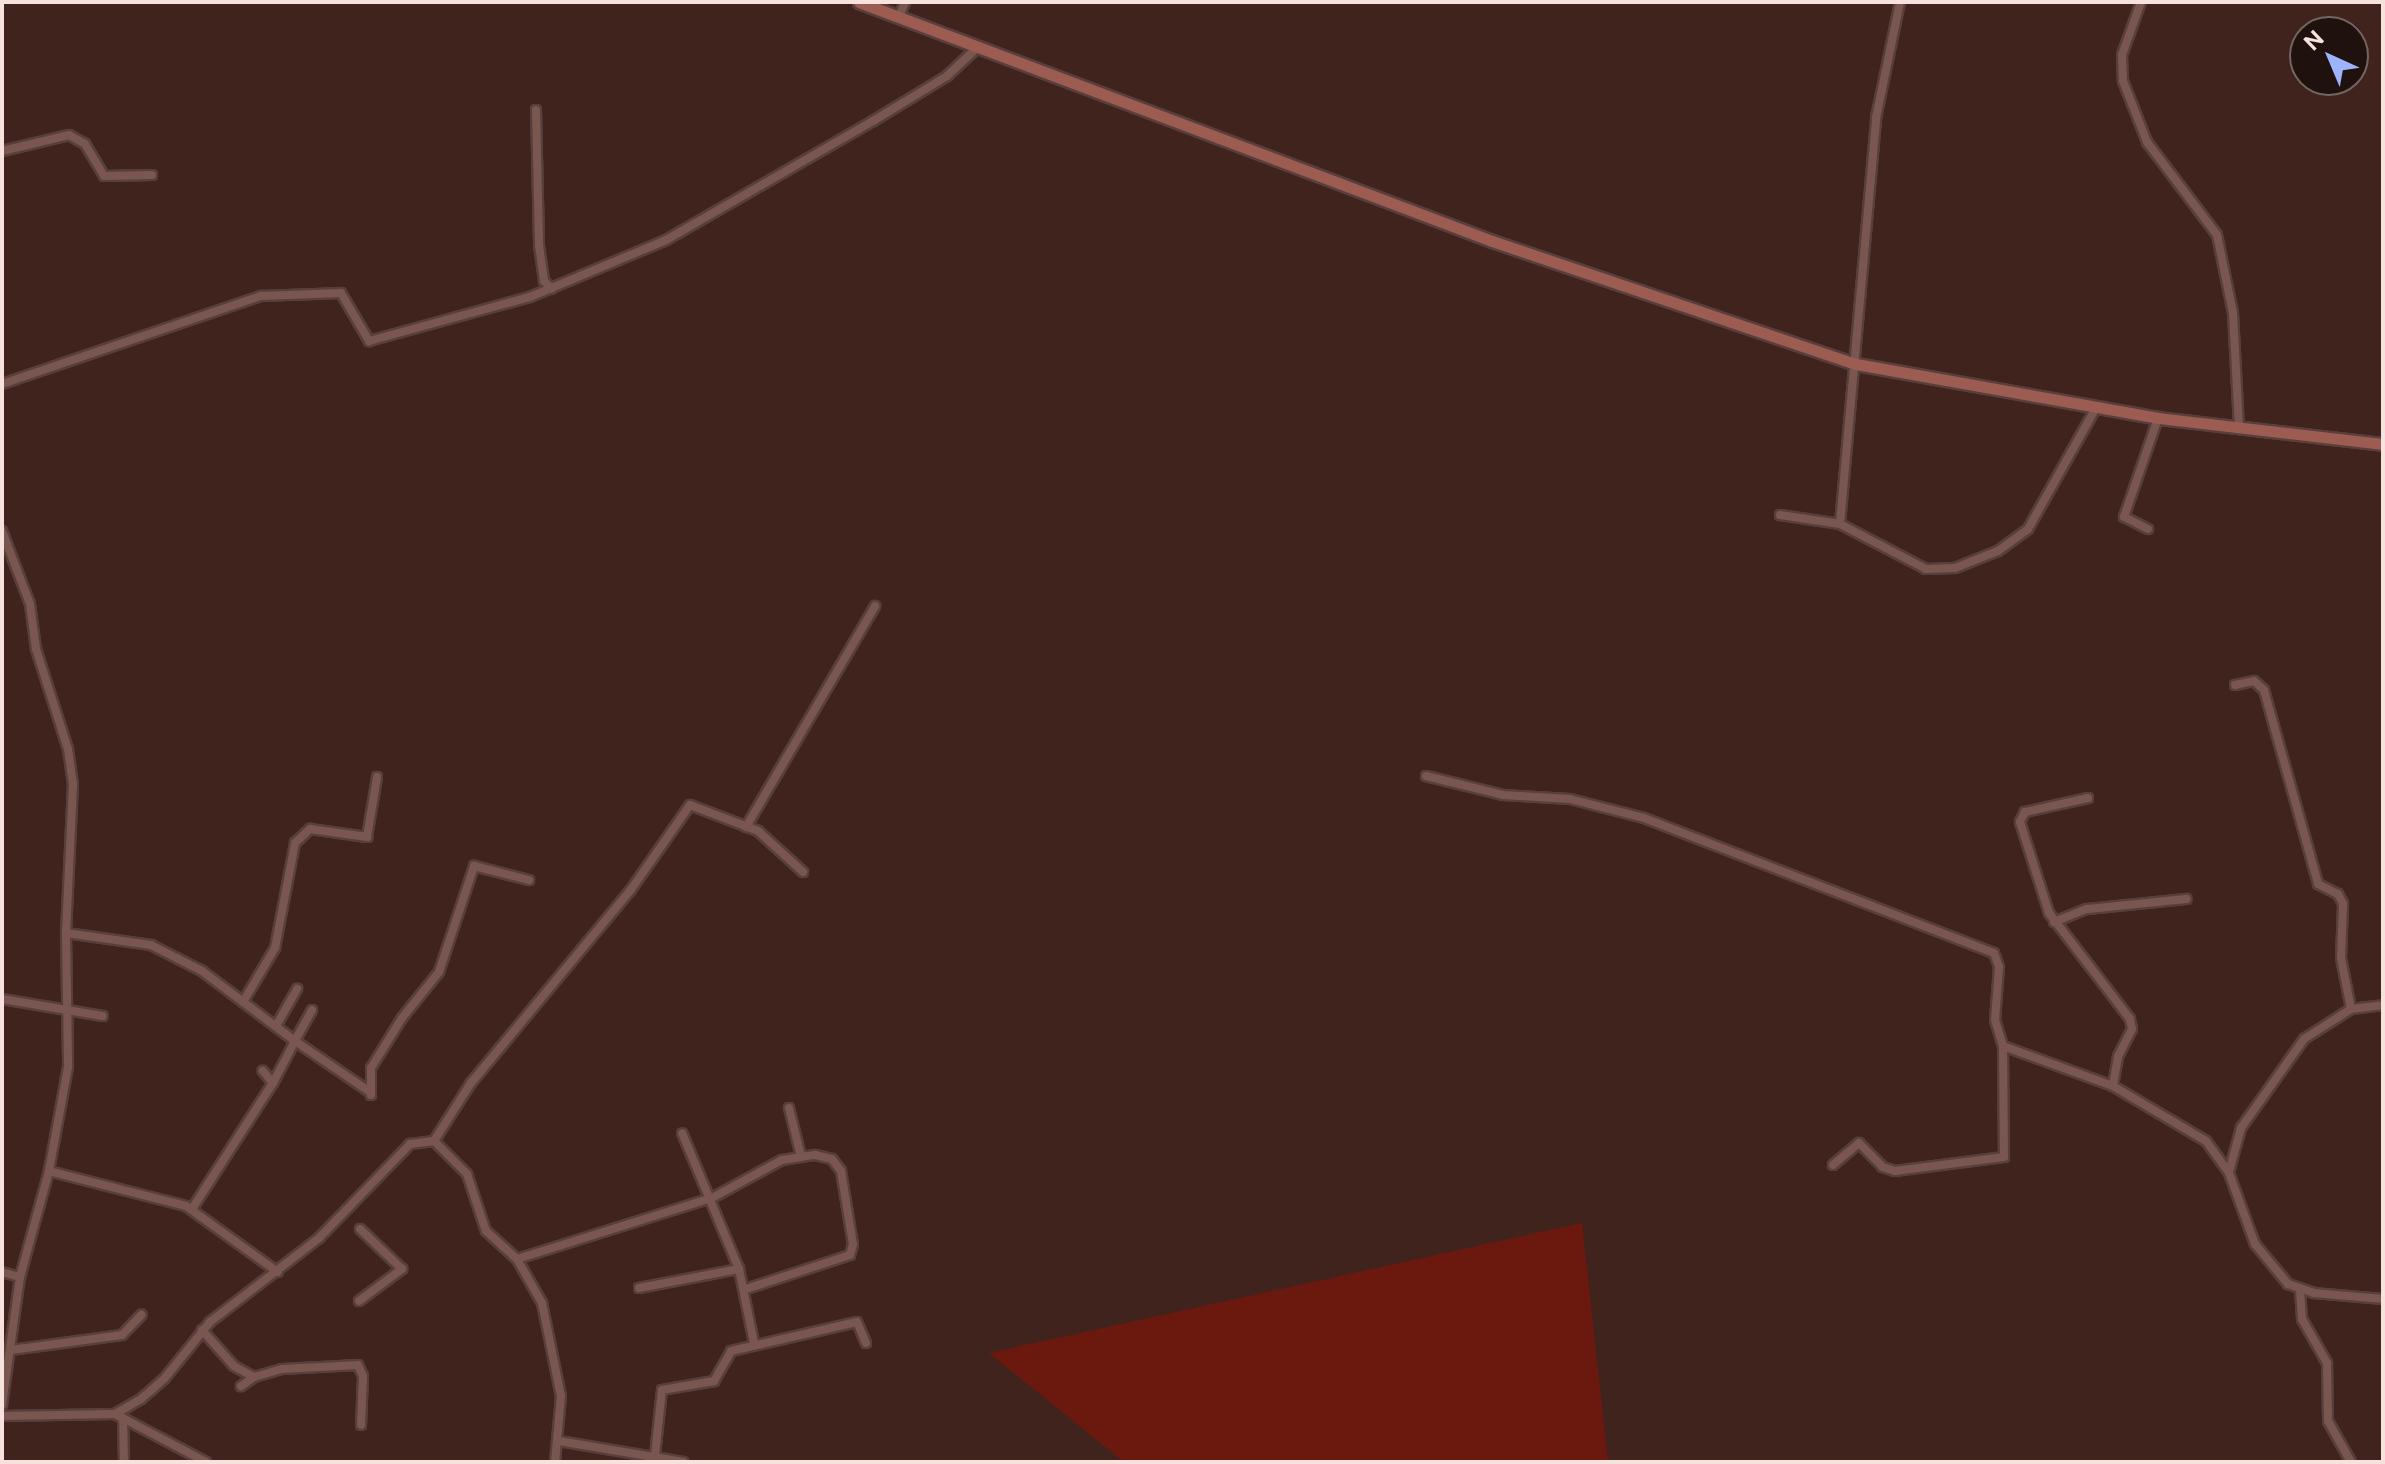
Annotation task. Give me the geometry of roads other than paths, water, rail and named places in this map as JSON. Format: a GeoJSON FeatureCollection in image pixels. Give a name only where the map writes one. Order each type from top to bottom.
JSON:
{"type":"FeatureCollection","features":[{"type":"Feature","properties":{"kind":"street"},"geometry":{"type":"LineString","coordinates":[[859,2],[1507,246],[1856,364],[2158,418],[2383,444]]}},
{"type":"Feature","properties":{"kind":"street"},"geometry":{"type":"LineString","coordinates":[[899,17],[905,2]]}},
{"type":"Feature","properties":{"kind":"street"},"geometry":{"type":"LineString","coordinates":[[1840,524],[1876,118],[1900,2]]}},
{"type":"Feature","properties":{"kind":"street"},"geometry":{"type":"LineString","coordinates":[[2141,2],[2122,55],[2123,81],[2147,142],[2217,235],[2233,313],[2239,426]]}},
{"type":"Feature","properties":{"kind":"street"},"geometry":{"type":"LineString","coordinates":[[2,384],[261,296],[341,293],[369,341],[552,289],[666,240],[947,76],[977,48]]}},
{"type":"Feature","properties":{"kind":"street"},"geometry":{"type":"LineString","coordinates":[[536,110],[539,245],[544,281],[552,289]]}},
{"type":"Feature","properties":{"kind":"street"},"geometry":{"type":"LineString","coordinates":[[2,151],[69,135],[81,140],[104,176],[152,175]]}},
{"type":"Feature","properties":{"kind":"street"},"geometry":{"type":"LineString","coordinates":[[1780,515],[1840,524],[1936,570],[1998,551],[2016,540],[2041,510],[2096,408]]}},
{"type":"Feature","properties":{"kind":"street"},"geometry":{"type":"LineString","coordinates":[[2148,529],[2124,517],[2158,418]]}},
{"type":"Feature","properties":{"kind":"street"},"geometry":{"type":"LineString","coordinates":[[2,531],[30,604],[36,649],[72,769],[66,933],[68,1067],[49,1171],[20,1277],[2,1405]]}},
{"type":"Feature","properties":{"kind":"street"},"geometry":{"type":"LineString","coordinates":[[746,827],[867,628],[875,606]]}},
{"type":"Feature","properties":{"kind":"street"},"geometry":{"type":"LineString","coordinates":[[2235,685],[2254,681],[2264,690],[2318,884],[2338,894],[2343,904],[2341,958],[2351,1009]]}},
{"type":"Feature","properties":{"kind":"street"},"geometry":{"type":"LineString","coordinates":[[1426,776],[1503,795],[1570,799],[1644,818],[1991,951],[1999,967],[1995,1020],[2003,1046],[2002,1159],[1895,1171],[1883,1167],[1859,1143],[1833,1165]]}},
{"type":"Feature","properties":{"kind":"street"},"geometry":{"type":"LineString","coordinates":[[243,1002],[275,948],[290,894],[295,843],[310,829],[367,837],[377,777]]}},
{"type":"Feature","properties":{"kind":"street"},"geometry":{"type":"LineString","coordinates":[[2088,798],[2020,816],[2054,922],[2133,1025],[2115,1064],[2113,1086]]}},
{"type":"Feature","properties":{"kind":"street"},"geometry":{"type":"LineString","coordinates":[[434,1141],[471,1083],[630,891],[690,805],[746,827],[803,872]]}},
{"type":"Feature","properties":{"kind":"street"},"geometry":{"type":"LineString","coordinates":[[66,933],[151,945],[202,971],[370,1094],[371,1068],[439,972],[474,866],[529,880]]}},
{"type":"Feature","properties":{"kind":"street"},"geometry":{"type":"LineString","coordinates":[[2054,922],[2087,909],[2186,899]]}},
{"type":"Feature","properties":{"kind":"street"},"geometry":{"type":"LineString","coordinates":[[276,1026],[297,989]]}},
{"type":"Feature","properties":{"kind":"street"},"geometry":{"type":"LineString","coordinates":[[2,999],[103,1016]]}},
{"type":"Feature","properties":{"kind":"street"},"geometry":{"type":"LineString","coordinates":[[2229,1173],[2241,1128],[2285,1062],[2322,1023],[2351,1009],[2383,1005]]}},
{"type":"Feature","properties":{"kind":"street"},"geometry":{"type":"LineString","coordinates":[[192,1209],[273,1083],[312,1010]]}},
{"type":"Feature","properties":{"kind":"street"},"geometry":{"type":"LineString","coordinates":[[2003,1046],[2113,1086],[2206,1141],[2229,1173],[2255,1244],[2288,1284],[2300,1290],[2383,1299]]}},
{"type":"Feature","properties":{"kind":"street"},"geometry":{"type":"LineString","coordinates":[[263,1071],[273,1083]]}},
{"type":"Feature","properties":{"kind":"street"},"geometry":{"type":"LineString","coordinates":[[789,1108],[801,1156]]}},
{"type":"Feature","properties":{"kind":"street"},"geometry":{"type":"LineString","coordinates":[[682,1133],[712,1198],[746,1289],[746,1321],[754,1343]]}},
{"type":"Feature","properties":{"kind":"street"},"geometry":{"type":"LineString","coordinates":[[434,1141],[474,1184],[486,1231],[517,1259],[542,1303],[546,1341],[557,1367],[559,1441],[555,1462]]}},
{"type":"Feature","properties":{"kind":"street"},"geometry":{"type":"LineString","coordinates":[[119,1416],[157,1387],[202,1330],[278,1272],[354,1205],[410,1144],[434,1141]]}},
{"type":"Feature","properties":{"kind":"street"},"geometry":{"type":"LineString","coordinates":[[517,1259],[712,1198],[771,1164],[801,1156],[825,1156],[837,1164],[852,1250],[845,1259],[746,1289]]}},
{"type":"Feature","properties":{"kind":"street"},"geometry":{"type":"LineString","coordinates":[[49,1171],[192,1209],[278,1272]]}},
{"type":"Feature","properties":{"kind":"street"},"geometry":{"type":"LineString","coordinates":[[359,1301],[402,1269],[360,1229]]}},
{"type":"Feature","properties":{"kind":"street"},"geometry":{"type":"LineString","coordinates":[[639,1288],[739,1269]]}},
{"type":"Feature","properties":{"kind":"street"},"geometry":{"type":"LineString","coordinates":[[2,1272],[20,1277]]}},
{"type":"Feature","properties":{"kind":"street"},"geometry":{"type":"LineString","coordinates":[[2300,1290],[2302,1319],[2327,1363],[2328,1421],[2351,1462]]}},
{"type":"Feature","properties":{"kind":"street"},"geometry":{"type":"LineString","coordinates":[[11,1350],[122,1335],[141,1315]]}},
{"type":"Feature","properties":{"kind":"street"},"geometry":{"type":"LineString","coordinates":[[655,1455],[662,1390],[714,1381],[723,1356],[754,1343],[857,1322],[866,1343]]}},
{"type":"Feature","properties":{"kind":"street"},"geometry":{"type":"LineString","coordinates":[[202,1330],[234,1366],[254,1377]]}},
{"type":"Feature","properties":{"kind":"street"},"geometry":{"type":"LineString","coordinates":[[241,1386],[254,1377],[282,1369],[358,1365],[363,1369],[361,1425]]}},
{"type":"Feature","properties":{"kind":"street"},"geometry":{"type":"LineString","coordinates":[[2,1416],[119,1416],[206,1462]]}},
{"type":"Feature","properties":{"kind":"street"},"geometry":{"type":"LineString","coordinates":[[119,1416],[124,1462]]}},
{"type":"Feature","properties":{"kind":"street"},"geometry":{"type":"LineString","coordinates":[[559,1441],[683,1462]]}}]}
